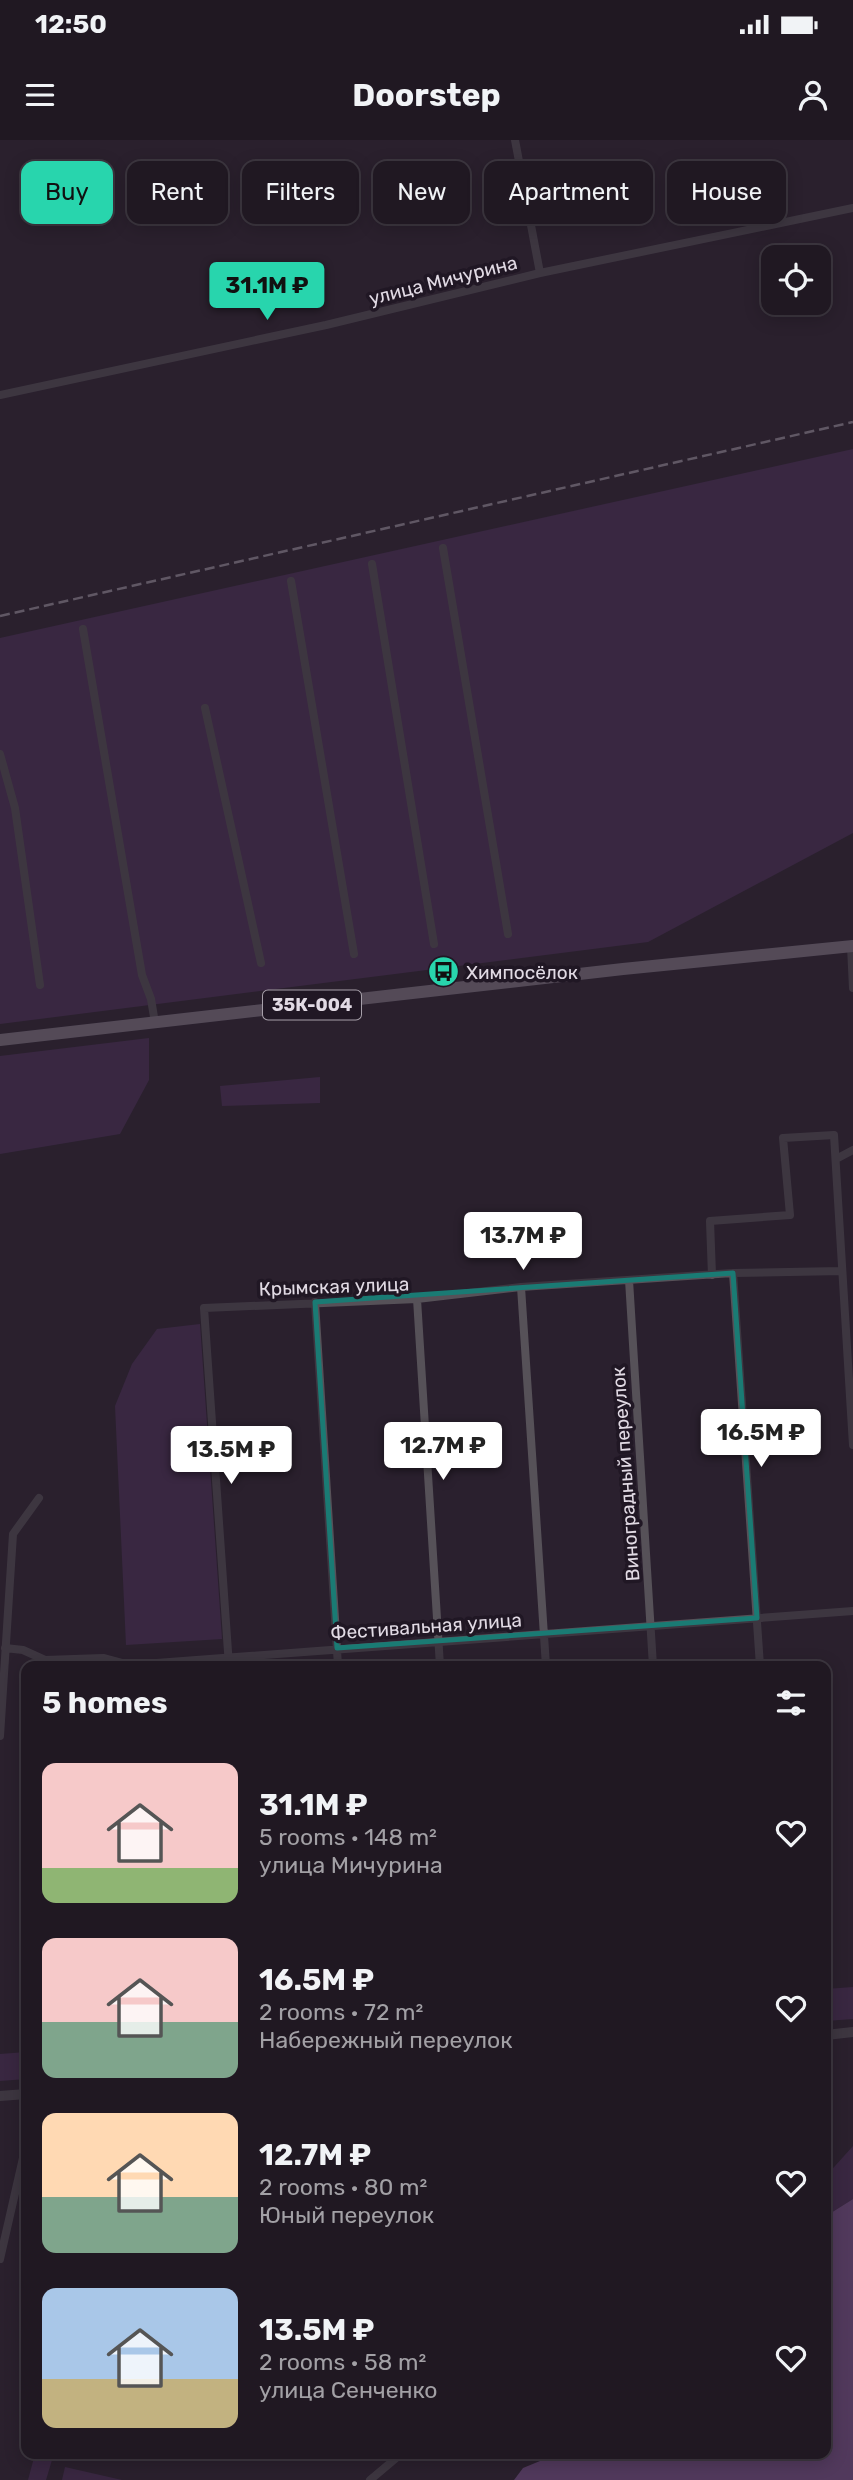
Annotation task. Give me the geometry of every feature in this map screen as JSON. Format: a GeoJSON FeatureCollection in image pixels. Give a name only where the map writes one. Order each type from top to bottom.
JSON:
{"type":"FeatureCollection","features":[{"type":"Feature","properties":{"kind":"main road","name":"35К-004"},"geometry":{"type":"LineString","coordinates":[[0,1040],[623,969],[852,946]]}},
{"type":"Feature","properties":{"kind":"street"},"geometry":{"type":"LineString","coordinates":[[514,140],[540,273]]}},
{"type":"Feature","properties":{"kind":"street","name":"улица Мичурина"},"geometry":{"type":"LineString","coordinates":[[0,395],[326,325],[540,273],[853,208]]}},
{"type":"Feature","properties":{"kind":"street"},"geometry":{"type":"LineString","coordinates":[[443,548],[508,934]]}},
{"type":"Feature","properties":{"kind":"street"},"geometry":{"type":"LineString","coordinates":[[372,564],[434,944]]}},
{"type":"Feature","properties":{"kind":"street"},"geometry":{"type":"LineString","coordinates":[[291,581],[354,954]]}},
{"type":"Feature","properties":{"kind":"street"},"geometry":{"type":"LineString","coordinates":[[83,629],[142,975],[151,999],[155,1023]]}},
{"type":"Feature","properties":{"kind":"street"},"geometry":{"type":"LineString","coordinates":[[205,708],[261,963]]}},
{"type":"Feature","properties":{"kind":"street"},"geometry":{"type":"LineString","coordinates":[[0,754],[15,808],[40,985]]}},
{"type":"Feature","properties":{"kind":"street"},"geometry":{"type":"LineString","coordinates":[[852,946],[853,988]]}},
{"type":"Feature","properties":{"kind":"street"},"geometry":{"type":"LineString","coordinates":[[712,1275],[710,1222],[790,1215],[783,1138],[834,1135],[853,1445]]}},
{"type":"Feature","properties":{"kind":"street"},"geometry":{"type":"LineString","coordinates":[[836,1159],[853,1150]]}},
{"type":"Feature","properties":{"kind":"street","name":"Крымская улица"},"geometry":{"type":"LineString","coordinates":[[229,1661],[204,1308],[416,1299],[521,1287],[733,1273],[842,1271]]}},
{"type":"Feature","properties":{"kind":"street"},"geometry":{"type":"LineString","coordinates":[[733,1273],[760,1661]]}},
{"type":"Feature","properties":{"kind":"street","name":"Виноградный переулок"},"geometry":{"type":"LineString","coordinates":[[629,1280],[653,1661]]}},
{"type":"Feature","properties":{"kind":"street"},"geometry":{"type":"LineString","coordinates":[[521,1287],[546,1661]]}},
{"type":"Feature","properties":{"kind":"street"},"geometry":{"type":"LineString","coordinates":[[416,1299],[440,1661]]}},
{"type":"Feature","properties":{"kind":"street"},"geometry":{"type":"LineString","coordinates":[[315,1302],[338,1661]]}},
{"type":"Feature","properties":{"kind":"street"},"geometry":{"type":"LineString","coordinates":[[1,1732],[13,1534],[39,1498]]}},
{"type":"Feature","properties":{"kind":"street","name":"Фестивальная улица"},"geometry":{"type":"LineString","coordinates":[[237,1661],[337,1648],[853,1611]]}},
{"type":"Feature","properties":{"kind":"street","name":"Фестивальная улица"},"geometry":{"type":"LineString","coordinates":[[5,1648],[23,1650],[45,1660],[104,1658],[115,1661]]}},
{"type":"Feature","properties":{"kind":"street"},"geometry":{"type":"LineString","coordinates":[[831,2034],[853,2032]]}},
{"type":"Feature","properties":{"kind":"street"},"geometry":{"type":"LineString","coordinates":[[0,2096],[21,2094]]}},
{"type":"Feature","properties":{"kind":"street"},"geometry":{"type":"LineString","coordinates":[[0,2259],[21,2167]]}},
{"type":"Feature","properties":{"kind":"street"},"geometry":{"type":"LineString","coordinates":[[370,2480],[395,2459]]}},
{"type":"Feature","properties":{"kind":"highlighted area"},"geometry":{"type":"Polygon","coordinates":[[[733,1273],[757,1618],[337,1648],[315,1302],[733,1273]]]}},
{"type":"Feature","properties":{"kind":"shaded area"},"geometry":{"type":"Polygon","coordinates":[[[853,449],[853,833],[648,942],[0,1024],[0,638],[853,449]]]}},
{"type":"Feature","properties":{"kind":"shaded area"},"geometry":{"type":"Polygon","coordinates":[[[149,1038],[149,1080],[120,1134],[0,1154],[0,1056],[149,1038]]]}},
{"type":"Feature","properties":{"kind":"shaded area"},"geometry":{"type":"Polygon","coordinates":[[[320,1077],[320,1103],[222,1106],[220,1086],[320,1077]]]}},
{"type":"Feature","properties":{"kind":"shaded area"},"geometry":{"type":"Polygon","coordinates":[[[200,1324],[222,1639],[126,1645],[115,1406],[132,1364],[157,1329],[200,1324]]]}},
{"type":"Feature","properties":{"kind":"shaded area"},"geometry":{"type":"Polygon","coordinates":[[[853,1987],[853,2019],[831,2021],[831,1989],[853,1987]]]}},
{"type":"Feature","properties":{"kind":"shaded area"},"geometry":{"type":"Polygon","coordinates":[[[21,2052],[21,2079],[0,2081],[0,2054],[21,2052]]]}},
{"type":"Feature","properties":{"kind":"shaded area"},"geometry":{"type":"Polygon","coordinates":[[[853,2146],[853,2199],[831,2213],[831,2170],[853,2146]]]}},
{"type":"Feature","properties":{"kind":"shaded area"},"geometry":{"type":"Polygon","coordinates":[[[853,2199],[853,2480],[514,2480],[523,2468],[545,2459],[831,2459],[831,2213],[853,2199]]]}},
{"type":"Feature","properties":{"kind":"shaded area"},"geometry":{"type":"Polygon","coordinates":[[[34,2459],[52,2460],[46,2480],[28,2480],[34,2459]]]}},
{"type":"Feature","properties":{"kind":"shaded area"},"geometry":{"type":"Polygon","coordinates":[[[65,2467],[122,2480],[62,2480],[65,2467]]]}},
{"type":"Feature","properties":{"kind":"railway"},"geometry":{"type":"LineString","coordinates":[[0,616],[853,422]]}},
{"type":"Feature","properties":{"kind":"place","name":"Химпосёлок"},"geometry":{"type":"Point","coordinates":[443,972]}}]}
